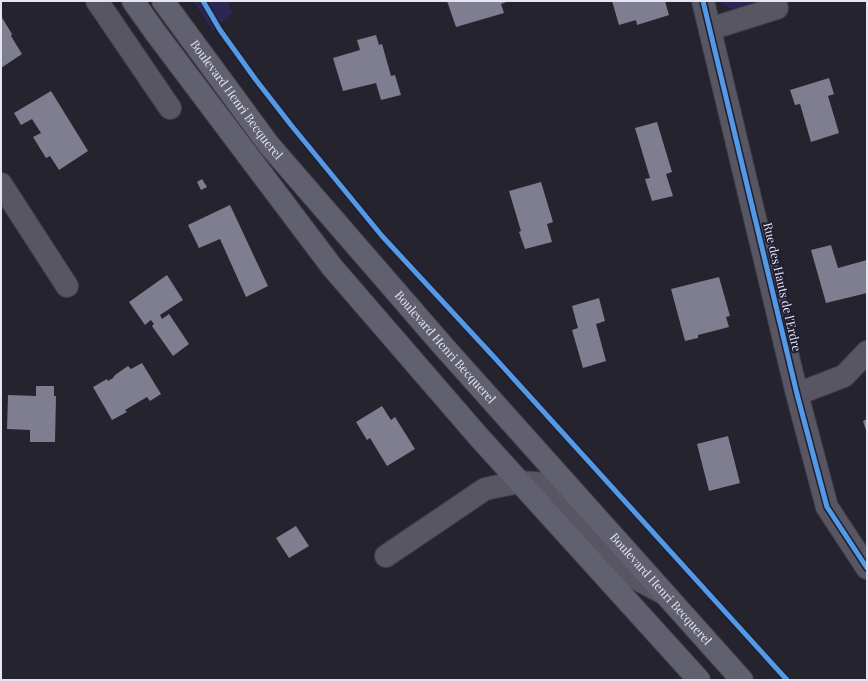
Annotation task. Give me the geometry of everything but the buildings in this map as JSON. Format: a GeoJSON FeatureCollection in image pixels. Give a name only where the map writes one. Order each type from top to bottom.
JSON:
{"type":"FeatureCollection","features":[{"type":"Feature","properties":{"kind":"main road","name":"Boulevard Henri Becquerel"},"geometry":{"type":"LineString","coordinates":[[134,1],[155,32],[332,267],[478,436],[699,680]]}},
{"type":"Feature","properties":{"kind":"main road","name":"Boulevard Henri Becquerel"},"geometry":{"type":"LineString","coordinates":[[164,1],[269,145],[444,347],[742,680]]}},
{"type":"Feature","properties":{"kind":"street"},"geometry":{"type":"LineString","coordinates":[[97,1],[170,108]]}},
{"type":"Feature","properties":{"kind":"street","name":"Rue des Hauts de l'Erdre"},"geometry":{"type":"LineString","coordinates":[[703,1],[797,394],[827,507],[867,568]]}},
{"type":"Feature","properties":{"kind":"street"},"geometry":{"type":"LineString","coordinates":[[710,29],[777,8],[775,1]]}},
{"type":"Feature","properties":{"kind":"street"},"geometry":{"type":"LineString","coordinates":[[1,184],[67,286]]}},
{"type":"Feature","properties":{"kind":"street"},"geometry":{"type":"LineString","coordinates":[[797,394],[844,376],[867,352]]}},
{"type":"Feature","properties":{"kind":"street"},"geometry":{"type":"LineString","coordinates":[[386,556],[485,489],[520,482],[547,484],[635,578],[664,594]]}},
{"type":"Feature","properties":{"kind":"shaded area"},"geometry":{"type":"Polygon","coordinates":[[[193,1],[227,1],[233,12],[213,31],[193,1]]]}},
{"type":"Feature","properties":{"kind":"shaded area"},"geometry":{"type":"Polygon","coordinates":[[[720,1],[752,1],[741,9],[734,9],[728,7],[720,1]]]}},
{"type":"Feature","properties":{"kind":"cycle path"},"geometry":{"type":"LineString","coordinates":[[203,1],[220,30],[256,80],[382,236],[494,357],[787,680]]}},
{"type":"Feature","properties":{"kind":"cycle path"},"geometry":{"type":"LineString","coordinates":[[703,1],[797,394],[827,507],[867,568]]}}]}
